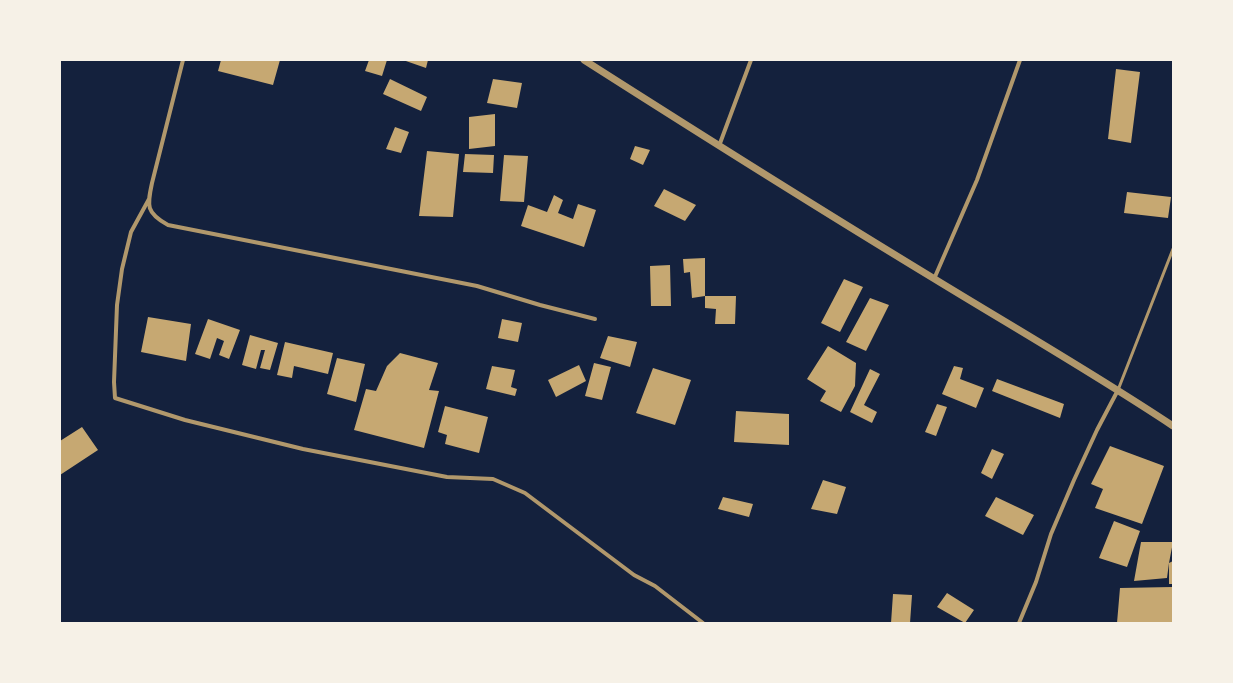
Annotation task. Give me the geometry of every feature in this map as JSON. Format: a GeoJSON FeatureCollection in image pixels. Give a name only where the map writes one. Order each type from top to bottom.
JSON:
{"type":"FeatureCollection","features":[{"type":"Feature","properties":{"kind":"street"},"geometry":{"type":"LineString","coordinates":[[183,60],[149,199],[150,210],[157,219],[168,225],[476,286],[540,306],[595,319]]}},
{"type":"Feature","properties":{"kind":"street"},"geometry":{"type":"LineString","coordinates":[[584,60],[719,146],[1118,390],[1173,426]]}},
{"type":"Feature","properties":{"kind":"street"},"geometry":{"type":"LineString","coordinates":[[719,146],[751,60]]}},
{"type":"Feature","properties":{"kind":"street"},"geometry":{"type":"LineString","coordinates":[[934,278],[977,180],[1020,60]]}},
{"type":"Feature","properties":{"kind":"street"},"geometry":{"type":"LineString","coordinates":[[149,199],[131,232],[122,270],[117,305],[114,382],[115,398],[186,420],[303,449],[447,477],[493,479],[525,493],[634,575],[655,586],[703,623]]}},
{"type":"Feature","properties":{"kind":"street"},"geometry":{"type":"LineString","coordinates":[[1019,623],[1036,582],[1051,534],[1097,430],[1118,390]]}},
{"type":"Feature","properties":{"kind":"lane"},"geometry":{"type":"LineString","coordinates":[[1118,390],[1173,249]]}},
{"type":"Feature","properties":{"kind":"building"},"geometry":{"type":"Polygon","coordinates":[[[221,60],[280,60],[273,85],[218,71],[221,60]]]}},
{"type":"Feature","properties":{"kind":"building"},"geometry":{"type":"Polygon","coordinates":[[[369,60],[387,60],[382,76],[365,71],[369,60]]]}},
{"type":"Feature","properties":{"kind":"building"},"geometry":{"type":"Polygon","coordinates":[[[403,60],[428,60],[426,68],[403,60]]]}},
{"type":"Feature","properties":{"kind":"building"},"geometry":{"type":"Polygon","coordinates":[[[1116,69],[1140,72],[1131,143],[1108,139],[1116,69]]]}},
{"type":"Feature","properties":{"kind":"building"},"geometry":{"type":"Polygon","coordinates":[[[390,79],[427,97],[421,111],[383,94],[390,79]]]}},
{"type":"Feature","properties":{"kind":"building"},"geometry":{"type":"Polygon","coordinates":[[[493,79],[522,83],[517,108],[487,103],[493,79]]]}},
{"type":"Feature","properties":{"kind":"building"},"geometry":{"type":"Polygon","coordinates":[[[495,114],[495,146],[469,149],[469,117],[495,114]]]}},
{"type":"Feature","properties":{"kind":"building"},"geometry":{"type":"Polygon","coordinates":[[[395,127],[409,132],[401,153],[386,149],[395,127]]]}},
{"type":"Feature","properties":{"kind":"building"},"geometry":{"type":"Polygon","coordinates":[[[635,146],[650,150],[643,165],[630,159],[635,146]]]}},
{"type":"Feature","properties":{"kind":"building"},"geometry":{"type":"Polygon","coordinates":[[[427,151],[459,154],[453,217],[419,216],[427,151]]]}},
{"type":"Feature","properties":{"kind":"building"},"geometry":{"type":"Polygon","coordinates":[[[465,154],[494,155],[493,173],[463,172],[465,154]]]}},
{"type":"Feature","properties":{"kind":"building"},"geometry":{"type":"Polygon","coordinates":[[[504,155],[528,156],[524,202],[500,201],[504,155]]]}},
{"type":"Feature","properties":{"kind":"building"},"geometry":{"type":"Polygon","coordinates":[[[664,189],[696,205],[685,221],[654,206],[664,189]]]}},
{"type":"Feature","properties":{"kind":"building"},"geometry":{"type":"Polygon","coordinates":[[[1127,192],[1171,197],[1168,218],[1124,213],[1127,192]]]}},
{"type":"Feature","properties":{"kind":"building"},"geometry":{"type":"Polygon","coordinates":[[[554,195],[563,200],[558,213],[573,219],[578,204],[596,210],[584,247],[521,226],[528,205],[547,212],[554,195]]]}},
{"type":"Feature","properties":{"kind":"building"},"geometry":{"type":"Polygon","coordinates":[[[705,258],[705,296],[692,298],[690,272],[684,273],[683,259],[705,258]]]}},
{"type":"Feature","properties":{"kind":"building"},"geometry":{"type":"Polygon","coordinates":[[[670,265],[671,306],[651,306],[650,266],[670,265]]]}},
{"type":"Feature","properties":{"kind":"building"},"geometry":{"type":"Polygon","coordinates":[[[844,279],[863,287],[840,332],[821,323],[844,279]]]}},
{"type":"Feature","properties":{"kind":"building"},"geometry":{"type":"Polygon","coordinates":[[[705,296],[736,296],[735,324],[715,324],[716,309],[705,308],[705,296]]]}},
{"type":"Feature","properties":{"kind":"building"},"geometry":{"type":"Polygon","coordinates":[[[870,298],[889,305],[866,351],[846,342],[870,298]]]}},
{"type":"Feature","properties":{"kind":"building"},"geometry":{"type":"Polygon","coordinates":[[[148,317],[191,324],[186,361],[141,352],[148,317]]]}},
{"type":"Feature","properties":{"kind":"building"},"geometry":{"type":"Polygon","coordinates":[[[208,319],[240,330],[229,359],[219,355],[224,341],[217,338],[210,359],[195,354],[208,319]]]}},
{"type":"Feature","properties":{"kind":"building"},"geometry":{"type":"Polygon","coordinates":[[[502,319],[522,323],[518,342],[498,338],[502,319]]]}},
{"type":"Feature","properties":{"kind":"building"},"geometry":{"type":"Polygon","coordinates":[[[250,335],[278,343],[270,370],[260,368],[265,350],[261,350],[256,369],[242,365],[250,335]]]}},
{"type":"Feature","properties":{"kind":"building"},"geometry":{"type":"Polygon","coordinates":[[[608,336],[637,342],[630,367],[600,358],[608,336]]]}},
{"type":"Feature","properties":{"kind":"building"},"geometry":{"type":"Polygon","coordinates":[[[285,342],[333,353],[328,374],[294,366],[292,378],[277,375],[285,342]]]}},
{"type":"Feature","properties":{"kind":"building"},"geometry":{"type":"Polygon","coordinates":[[[828,346],[856,363],[855,386],[841,412],[820,401],[826,391],[807,379],[828,346]]]}},
{"type":"Feature","properties":{"kind":"building"},"geometry":{"type":"Polygon","coordinates":[[[400,353],[438,363],[429,390],[439,391],[424,448],[354,430],[366,389],[376,391],[387,366],[400,353]]]}},
{"type":"Feature","properties":{"kind":"building"},"geometry":{"type":"Polygon","coordinates":[[[337,358],[365,364],[356,402],[327,394],[337,358]]]}},
{"type":"Feature","properties":{"kind":"building"},"geometry":{"type":"Polygon","coordinates":[[[594,363],[611,367],[602,400],[585,396],[594,363]]]}},
{"type":"Feature","properties":{"kind":"building"},"geometry":{"type":"Polygon","coordinates":[[[579,365],[586,381],[556,397],[548,380],[579,365]]]}},
{"type":"Feature","properties":{"kind":"building"},"geometry":{"type":"Polygon","coordinates":[[[492,366],[515,370],[511,387],[517,389],[515,396],[486,389],[492,366]]]}},
{"type":"Feature","properties":{"kind":"building"},"geometry":{"type":"Polygon","coordinates":[[[954,366],[963,368],[960,379],[984,388],[976,408],[942,394],[954,366]]]}},
{"type":"Feature","properties":{"kind":"building"},"geometry":{"type":"Polygon","coordinates":[[[653,368],[691,380],[675,425],[636,413],[653,368]]]}},
{"type":"Feature","properties":{"kind":"building"},"geometry":{"type":"Polygon","coordinates":[[[870,369],[880,374],[864,405],[877,412],[872,423],[850,412],[870,369]]]}},
{"type":"Feature","properties":{"kind":"building"},"geometry":{"type":"Polygon","coordinates":[[[997,379],[1064,404],[1060,418],[992,391],[997,379]]]}},
{"type":"Feature","properties":{"kind":"building"},"geometry":{"type":"Polygon","coordinates":[[[937,404],[947,407],[936,436],[925,432],[937,404]]]}},
{"type":"Feature","properties":{"kind":"building"},"geometry":{"type":"Polygon","coordinates":[[[445,406],[488,417],[479,453],[445,444],[447,435],[438,432],[445,406]]]}},
{"type":"Feature","properties":{"kind":"building"},"geometry":{"type":"Polygon","coordinates":[[[736,411],[789,414],[789,445],[734,442],[736,411]]]}},
{"type":"Feature","properties":{"kind":"building"},"geometry":{"type":"Polygon","coordinates":[[[82,427],[98,450],[60,475],[60,441],[82,427]]]}},
{"type":"Feature","properties":{"kind":"building"},"geometry":{"type":"Polygon","coordinates":[[[1110,446],[1164,466],[1142,524],[1095,508],[1103,489],[1091,484],[1110,446]]]}},
{"type":"Feature","properties":{"kind":"building"},"geometry":{"type":"Polygon","coordinates":[[[992,449],[1004,454],[992,479],[981,473],[992,449]]]}},
{"type":"Feature","properties":{"kind":"building"},"geometry":{"type":"Polygon","coordinates":[[[823,480],[846,487],[837,514],[811,509],[823,480]]]}},
{"type":"Feature","properties":{"kind":"building"},"geometry":{"type":"Polygon","coordinates":[[[723,497],[753,504],[749,517],[718,509],[723,497]]]}},
{"type":"Feature","properties":{"kind":"building"},"geometry":{"type":"Polygon","coordinates":[[[996,497],[1034,515],[1023,535],[985,516],[996,497]]]}},
{"type":"Feature","properties":{"kind":"building"},"geometry":{"type":"Polygon","coordinates":[[[1114,521],[1140,531],[1127,567],[1099,558],[1114,521]]]}},
{"type":"Feature","properties":{"kind":"building"},"geometry":{"type":"Polygon","coordinates":[[[1141,542],[1173,542],[1167,578],[1134,581],[1141,542]]]}},
{"type":"Feature","properties":{"kind":"building"},"geometry":{"type":"Polygon","coordinates":[[[1173,561],[1173,584],[1169,584],[1169,563],[1173,561]]]}},
{"type":"Feature","properties":{"kind":"building"},"geometry":{"type":"Polygon","coordinates":[[[1172,587],[1172,623],[1117,623],[1120,588],[1172,587]]]}},
{"type":"Feature","properties":{"kind":"building"},"geometry":{"type":"Polygon","coordinates":[[[947,593],[974,610],[965,623],[937,607],[947,593]]]}},
{"type":"Feature","properties":{"kind":"building"},"geometry":{"type":"Polygon","coordinates":[[[893,594],[912,595],[910,623],[891,623],[893,594]]]}}]}
